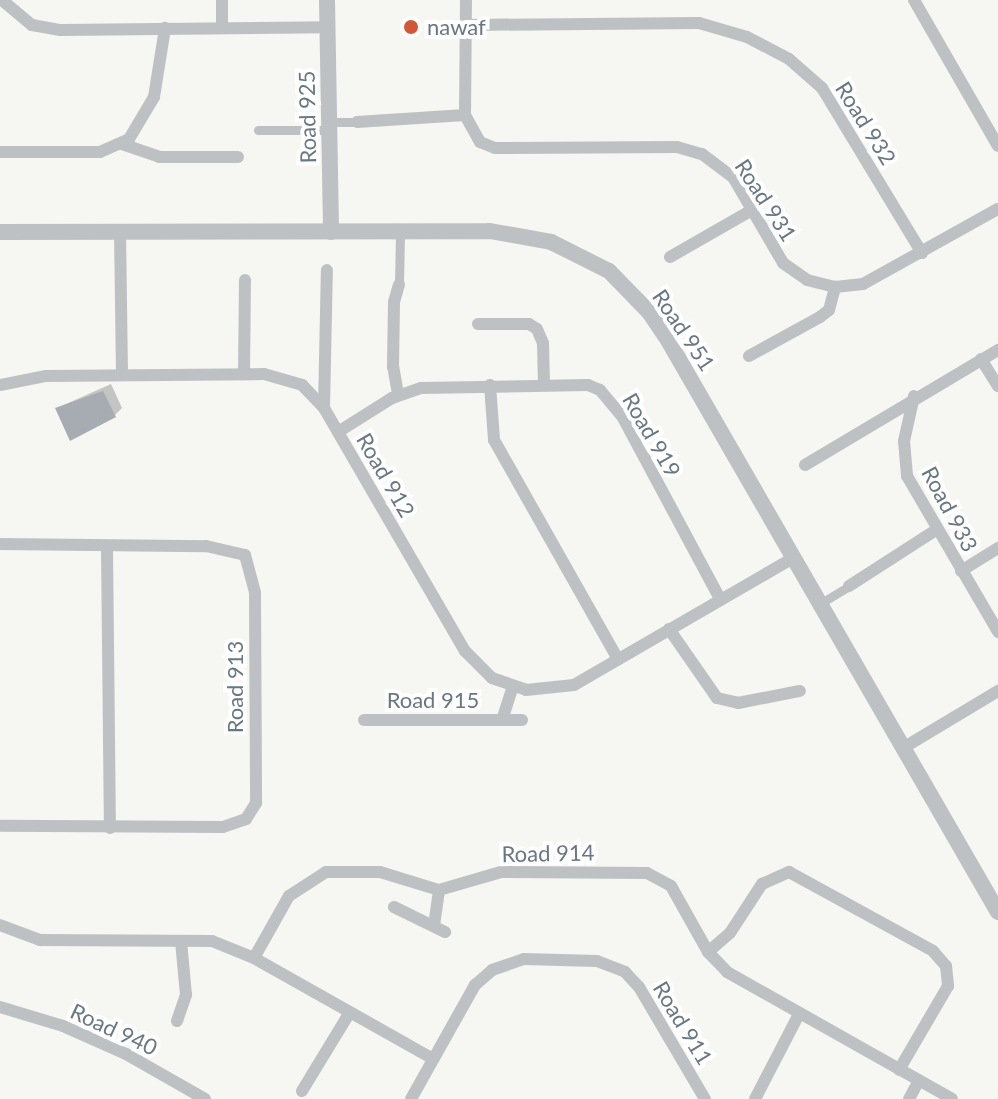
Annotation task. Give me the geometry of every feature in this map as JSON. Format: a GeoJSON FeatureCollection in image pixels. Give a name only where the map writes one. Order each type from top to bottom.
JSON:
{"type":"FeatureCollection","features":[{"type":"Feature","properties":{"kind":"street"},"geometry":{"type":"LineString","coordinates":[[2,0],[21,19],[45,28],[327,27]]}},
{"type":"Feature","properties":{"kind":"street"},"geometry":{"type":"LineString","coordinates":[[222,0],[222,28]]}},
{"type":"Feature","properties":{"kind":"street","name":"Road 925"},"geometry":{"type":"LineString","coordinates":[[327,0],[331,232]]}},
{"type":"Feature","properties":{"kind":"street"},"geometry":{"type":"LineString","coordinates":[[258,130],[465,115],[466,0]]}},
{"type":"Feature","properties":{"kind":"street"},"geometry":{"type":"LineString","coordinates":[[914,0],[998,146]]}},
{"type":"Feature","properties":{"kind":"street","name":"Road 932"},"geometry":{"type":"LineString","coordinates":[[466,25],[690,22],[747,37],[789,59],[822,88],[922,253]]}},
{"type":"Feature","properties":{"kind":"street"},"geometry":{"type":"LineString","coordinates":[[0,152],[88,153],[122,144],[140,126],[154,97],[165,28]]}},
{"type":"Feature","properties":{"kind":"street","name":"Road 931"},"geometry":{"type":"LineString","coordinates":[[465,115],[474,137],[495,148],[690,149],[724,168],[783,263],[807,280],[835,287]]}},
{"type":"Feature","properties":{"kind":"street"},"geometry":{"type":"LineString","coordinates":[[122,144],[159,157],[238,157]]}},
{"type":"Feature","properties":{"kind":"street"},"geometry":{"type":"LineString","coordinates":[[749,356],[829,310],[835,287],[863,284],[998,209]]}},
{"type":"Feature","properties":{"kind":"street"},"geometry":{"type":"LineString","coordinates":[[670,257],[752,210]]}},
{"type":"Feature","properties":{"kind":"street"},"geometry":{"type":"LineString","coordinates":[[120,231],[122,375]]}},
{"type":"Feature","properties":{"kind":"street","name":"Road 951"},"geometry":{"type":"LineString","coordinates":[[0,232],[490,231],[533,236],[609,271],[649,312],[669,342],[997,909]]}},
{"type":"Feature","properties":{"kind":"street"},"geometry":{"type":"LineString","coordinates":[[398,394],[393,367],[400,232]]}},
{"type":"Feature","properties":{"kind":"street"},"geometry":{"type":"LineString","coordinates":[[324,408],[327,270]]}},
{"type":"Feature","properties":{"kind":"street"},"geometry":{"type":"LineString","coordinates":[[244,374],[245,280]]}},
{"type":"Feature","properties":{"kind":"street"},"geometry":{"type":"LineString","coordinates":[[478,324],[529,324],[537,329],[543,343],[544,385]]}},
{"type":"Feature","properties":{"kind":"street"},"geometry":{"type":"LineString","coordinates":[[805,465],[914,396],[998,350]]}},
{"type":"Feature","properties":{"kind":"street"},"geometry":{"type":"LineString","coordinates":[[981,359],[998,386]]}},
{"type":"Feature","properties":{"kind":"street","name":"Road 912"},"geometry":{"type":"LineString","coordinates":[[0,385],[26,377],[244,374],[285,378],[302,385],[324,408],[465,651],[477,667],[513,687],[541,691],[574,685],[795,557]]}},
{"type":"Feature","properties":{"kind":"street"},"geometry":{"type":"LineString","coordinates":[[490,385],[494,440],[618,659]]}},
{"type":"Feature","properties":{"kind":"street","name":"Road 919"},"geometry":{"type":"LineString","coordinates":[[338,432],[398,394],[490,385],[588,385],[610,398],[720,599]]}},
{"type":"Feature","properties":{"kind":"street","name":"Road 933"},"geometry":{"type":"LineString","coordinates":[[914,396],[904,441],[905,465],[936,530],[998,632]]}},
{"type":"Feature","properties":{"kind":"street"},"geometry":{"type":"LineString","coordinates":[[821,603],[936,530]]}},
{"type":"Feature","properties":{"kind":"street","name":"Road 913"},"geometry":{"type":"LineString","coordinates":[[0,544],[232,549],[245,555],[255,593],[253,812],[223,827],[0,826]]}},
{"type":"Feature","properties":{"kind":"street"},"geometry":{"type":"LineString","coordinates":[[107,548],[110,828]]}},
{"type":"Feature","properties":{"kind":"street"},"geometry":{"type":"LineString","coordinates":[[961,571],[998,548]]}},
{"type":"Feature","properties":{"kind":"street"},"geometry":{"type":"LineString","coordinates":[[669,629],[717,698],[738,703],[800,691]]}},
{"type":"Feature","properties":{"kind":"street","name":"Road 915"},"geometry":{"type":"LineString","coordinates":[[502,720],[513,687]]}},
{"type":"Feature","properties":{"kind":"street"},"geometry":{"type":"LineString","coordinates":[[903,748],[998,691]]}},
{"type":"Feature","properties":{"kind":"street","name":"Road 915"},"geometry":{"type":"LineString","coordinates":[[364,720],[522,720]]}},
{"type":"Feature","properties":{"kind":"street"},"geometry":{"type":"LineString","coordinates":[[254,958],[289,896],[317,874],[371,870],[439,890],[440,929],[394,907]]}},
{"type":"Feature","properties":{"kind":"street","name":"Road 914"},"geometry":{"type":"LineString","coordinates":[[439,890],[501,872],[647,873],[671,886],[708,952],[727,972],[952,1099]]}},
{"type":"Feature","properties":{"kind":"street"},"geometry":{"type":"LineString","coordinates":[[708,952],[730,933],[768,878],[789,872],[933,951],[946,966],[948,986],[899,1070]]}},
{"type":"Feature","properties":{"kind":"street"},"geometry":{"type":"LineString","coordinates":[[0,925],[40,940],[212,941],[254,958],[433,1059]]}},
{"type":"Feature","properties":{"kind":"street"},"geometry":{"type":"LineString","coordinates":[[177,1021],[186,995],[181,941]]}},
{"type":"Feature","properties":{"kind":"street","name":"Road 911"},"geometry":{"type":"LineString","coordinates":[[411,1099],[475,985],[492,970],[524,959],[597,961],[625,972],[639,987],[705,1099]]}},
{"type":"Feature","properties":{"kind":"street","name":"Road 940"},"geometry":{"type":"LineString","coordinates":[[0,1007],[76,1031],[181,1093],[205,1099]]}},
{"type":"Feature","properties":{"kind":"street"},"geometry":{"type":"LineString","coordinates":[[302,1091],[350,1012]]}},
{"type":"Feature","properties":{"kind":"street"},"geometry":{"type":"LineString","coordinates":[[755,1099],[799,1014]]}},
{"type":"Feature","properties":{"kind":"street"},"geometry":{"type":"LineString","coordinates":[[909,1099],[919,1080]]}},
{"type":"Feature","properties":{"kind":"building"},"geometry":{"type":"Polygon","coordinates":[[[103,391],[116,417],[70,441],[55,408],[103,391]]]}},
{"type":"Feature","properties":{"kind":"place","name":"nawaf"},"geometry":{"type":"Point","coordinates":[411,27]}}]}
